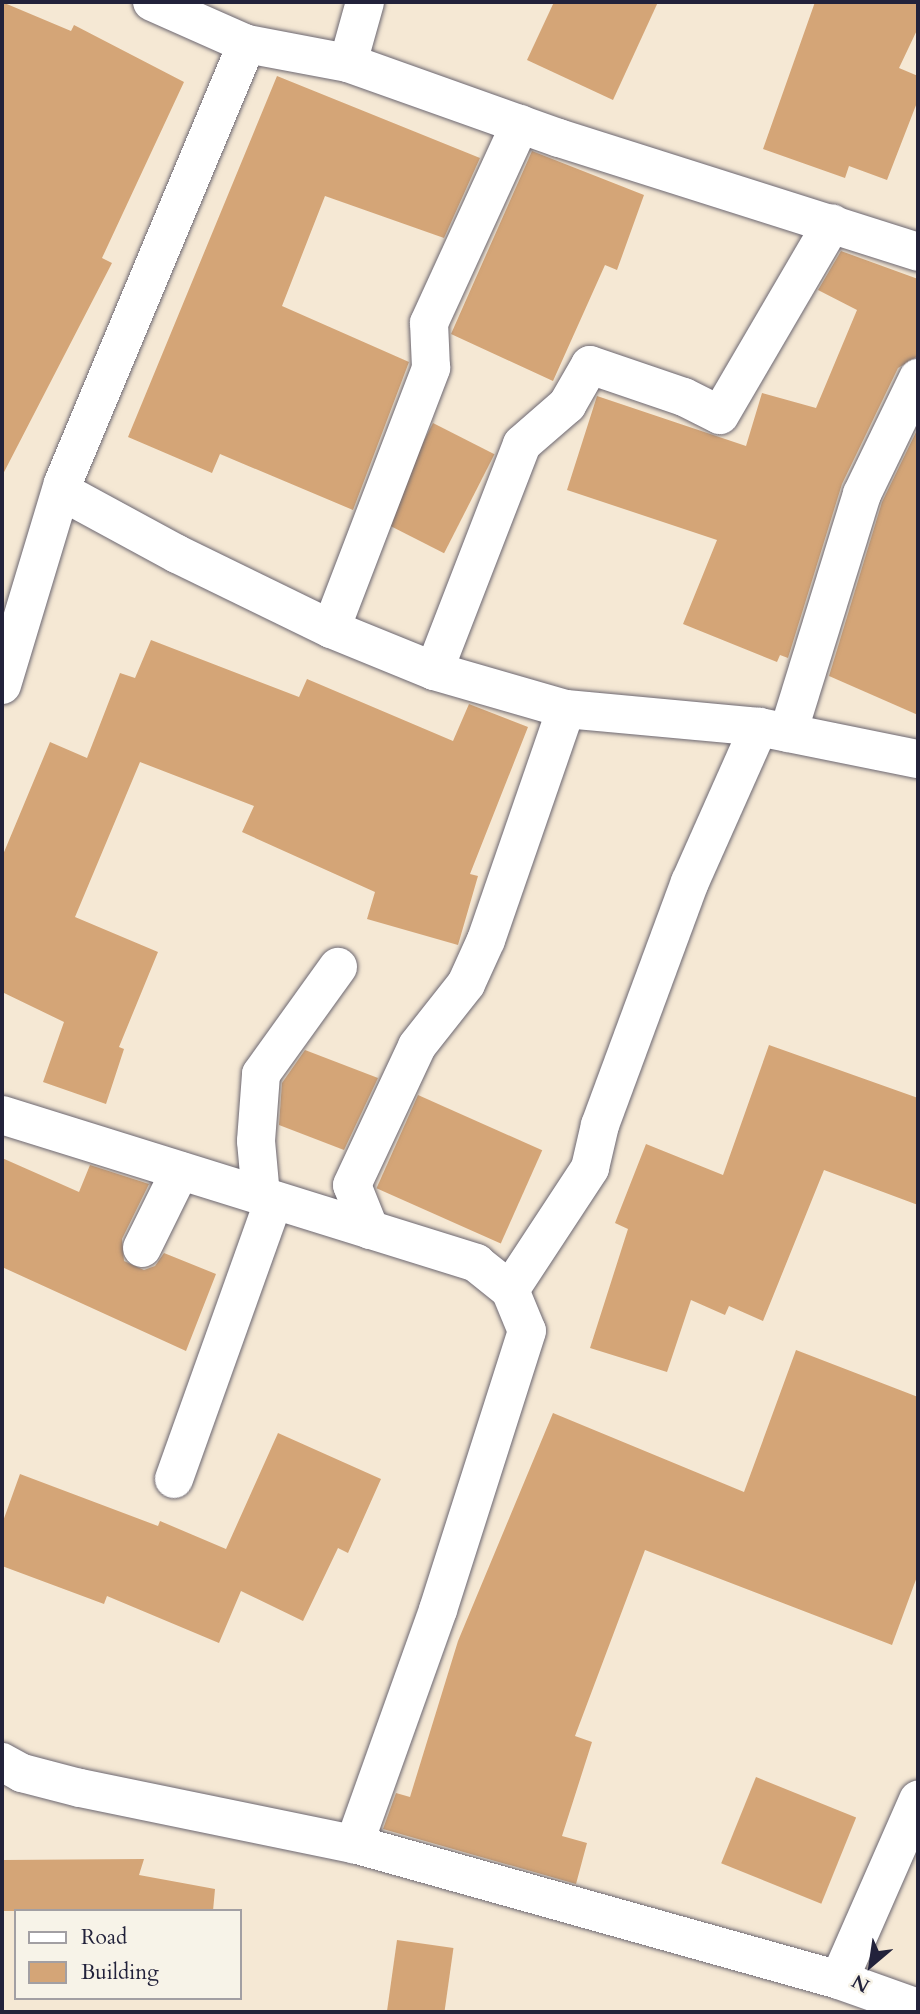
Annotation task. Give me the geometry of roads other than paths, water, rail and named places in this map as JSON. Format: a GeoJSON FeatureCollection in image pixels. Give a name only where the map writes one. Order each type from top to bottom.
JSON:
{"type":"FeatureCollection","features":[{"type":"Feature","properties":{"kind":"street"},"geometry":{"type":"LineString","coordinates":[[152,2],[247,44],[348,63],[520,124],[918,252]]}},
{"type":"Feature","properties":{"kind":"street"},"geometry":{"type":"LineString","coordinates":[[348,63],[365,2]]}},
{"type":"Feature","properties":{"kind":"street"},"geometry":{"type":"LineString","coordinates":[[2,685],[61,491],[247,44]]}},
{"type":"Feature","properties":{"kind":"street"},"geometry":{"type":"LineString","coordinates":[[331,629],[431,368],[429,323],[520,124]]}},
{"type":"Feature","properties":{"kind":"street"},"geometry":{"type":"LineString","coordinates":[[434,671],[522,444],[567,405],[590,365],[684,397],[720,415],[832,223]]}},
{"type":"Feature","properties":{"kind":"street"},"geometry":{"type":"LineString","coordinates":[[510,1290],[590,1168],[600,1125],[690,882],[773,730],[862,494],[918,378]]}},
{"type":"Feature","properties":{"kind":"street"},"geometry":{"type":"LineString","coordinates":[[61,491],[177,554],[331,629],[434,671],[566,709],[773,730],[918,759]]}},
{"type":"Feature","properties":{"kind":"street"},"geometry":{"type":"LineString","coordinates":[[370,1230],[352,1185],[416,1046],[466,984],[486,940],[566,709]]}},
{"type":"Feature","properties":{"kind":"street"},"geometry":{"type":"LineString","coordinates":[[174,1479],[267,1198],[256,1142],[261,1074],[338,967]]}},
{"type":"Feature","properties":{"kind":"street"},"geometry":{"type":"LineString","coordinates":[[2,1115],[476,1264],[510,1290],[527,1331],[438,1610],[354,1844]]}},
{"type":"Feature","properties":{"kind":"street"},"geometry":{"type":"LineString","coordinates":[[142,1248],[180,1171]]}},
{"type":"Feature","properties":{"kind":"street"},"geometry":{"type":"LineString","coordinates":[[2,1762],[22,1773],[80,1788],[354,1844],[839,1980],[918,2008]]}},
{"type":"Feature","properties":{"kind":"street"},"geometry":{"type":"LineString","coordinates":[[839,1980],[918,1800]]}}]}
